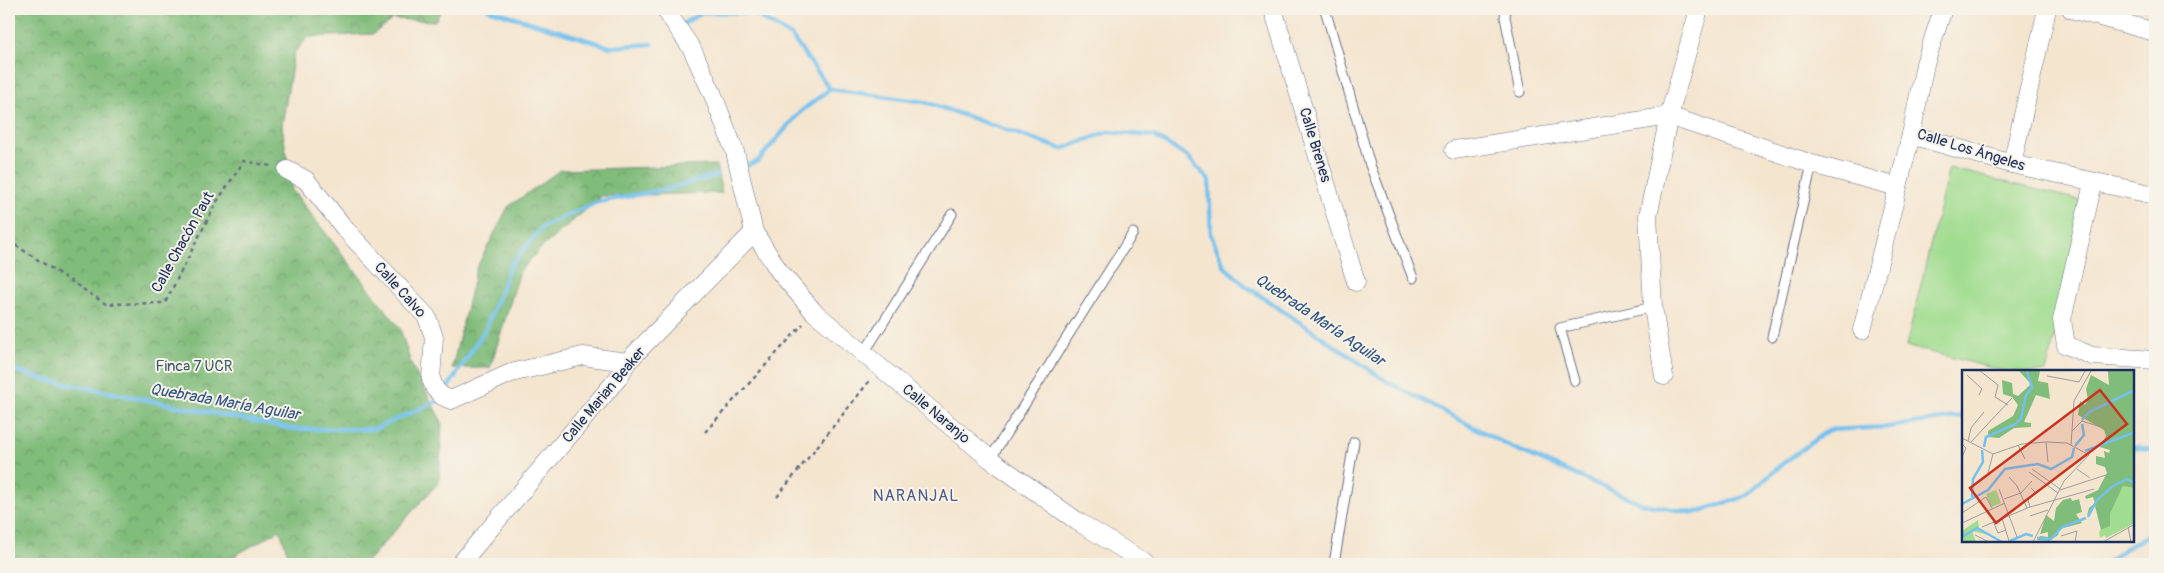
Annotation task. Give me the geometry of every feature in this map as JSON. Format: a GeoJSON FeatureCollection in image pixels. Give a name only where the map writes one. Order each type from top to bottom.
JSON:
{"type":"FeatureCollection","features":[{"type":"Feature","properties":{"kind":"street","name":"Calle Naranjo"},"geometry":{"type":"LineString","coordinates":[[666,9],[692,48],[713,95],[735,152],[754,232],[779,271],[814,312],[990,459],[1078,521],[1147,564]]}},
{"type":"Feature","properties":{"kind":"street","name":"Calle Brenes"},"geometry":{"type":"LineString","coordinates":[[1273,9],[1356,282]]}},
{"type":"Feature","properties":{"kind":"street"},"geometry":{"type":"LineString","coordinates":[[1664,376],[1653,307],[1648,216],[1669,116],[1699,9]]}},
{"type":"Feature","properties":{"kind":"street","name":"Calle Los Ángeles"},"geometry":{"type":"LineString","coordinates":[[1943,9],[1926,64],[1911,136],[2012,164],[2155,195]]}},
{"type":"Feature","properties":{"kind":"street"},"geometry":{"type":"LineString","coordinates":[[2012,164],[2047,9]]}},
{"type":"Feature","properties":{"kind":"street"},"geometry":{"type":"LineString","coordinates":[[2071,9],[2155,32]]}},
{"type":"Feature","properties":{"kind":"street"},"geometry":{"type":"LineString","coordinates":[[1454,150],[1669,116],[1812,164],[1898,187]]}},
{"type":"Feature","properties":{"kind":"street"},"geometry":{"type":"LineString","coordinates":[[1862,330],[1911,136]]}},
{"type":"Feature","properties":{"kind":"street","name":"Calle Calvo"},"geometry":{"type":"LineString","coordinates":[[287,170],[306,180],[346,230],[426,317],[434,338],[431,379],[435,389],[442,396],[451,400],[511,373],[583,356],[627,362]]}},
{"type":"Feature","properties":{"kind":"street"},"geometry":{"type":"LineString","coordinates":[[2093,183],[2062,320],[2066,345],[2092,356],[2155,360]]}},
{"type":"Feature","properties":{"kind":"street","name":"Calle Marian Beaker"},"geometry":{"type":"LineString","coordinates":[[460,564],[619,377],[627,362],[754,232]]}},
{"type":"Feature","properties":{"kind":"lane"},"geometry":{"type":"LineString","coordinates":[[1325,9],[1370,165],[1413,278]]}},
{"type":"Feature","properties":{"kind":"lane"},"geometry":{"type":"LineString","coordinates":[[1506,9],[1505,17],[1520,92]]}},
{"type":"Feature","properties":{"kind":"lane"},"geometry":{"type":"LineString","coordinates":[[1772,337],[1812,164]]}},
{"type":"Feature","properties":{"kind":"lane"},"geometry":{"type":"LineString","coordinates":[[864,353],[952,214]]}},
{"type":"Feature","properties":{"kind":"lane"},"geometry":{"type":"LineString","coordinates":[[990,459],[1133,233]]}},
{"type":"Feature","properties":{"kind":"lane"},"geometry":{"type":"LineString","coordinates":[[1575,382],[1560,328],[1653,307]]}},
{"type":"Feature","properties":{"kind":"lane"},"geometry":{"type":"LineString","coordinates":[[1334,564],[1354,442]]}},
{"type":"Feature","properties":{"kind":"path","name":"Calle Chacón Paut"},"geometry":{"type":"LineString","coordinates":[[9,241],[106,304],[164,303],[216,202],[244,161],[287,170]]}},
{"type":"Feature","properties":{"kind":"path"},"geometry":{"type":"LineString","coordinates":[[704,432],[814,312]]}},
{"type":"Feature","properties":{"kind":"path"},"geometry":{"type":"LineString","coordinates":[[777,497],[880,367]]}},
{"type":"Feature","properties":{"kind":"green space","name":"Finca 7 UCR"},"geometry":{"type":"Polygon","coordinates":[[[9,9],[442,9],[435,21],[393,19],[373,34],[308,37],[294,53],[282,126],[292,190],[400,328],[411,364],[442,422],[439,482],[365,564],[291,564],[280,530],[220,564],[9,564],[9,9]]]}},
{"type":"Feature","properties":{"kind":"green space"},"geometry":{"type":"Polygon","coordinates":[[[716,165],[722,193],[602,196],[541,248],[520,271],[490,368],[452,368],[476,269],[508,207],[560,170],[716,165]]]}},
{"type":"Feature","properties":{"kind":"green space"},"geometry":{"type":"Polygon","coordinates":[[[1949,168],[2087,202],[2046,370],[2000,370],[1906,346],[1949,168]]]}},
{"type":"Feature","properties":{"kind":"waterway"},"geometry":{"type":"LineString","coordinates":[[488,9],[610,47],[652,44]]}},
{"type":"Feature","properties":{"kind":"waterway"},"geometry":{"type":"LineString","coordinates":[[680,26],[702,12],[753,13],[791,36],[830,89]]}},
{"type":"Feature","properties":{"kind":"waterway","name":"Quebrada María Aguilar"},"geometry":{"type":"LineString","coordinates":[[745,166],[758,161],[799,113],[830,89],[925,102],[1062,149],[1108,132],[1154,136],[1188,157],[1209,180],[1211,235],[1224,266],[1246,286],[1388,382],[1511,447],[1643,504],[1694,513],[1747,496],[1781,465],[1828,430],[1888,427],[1962,416]]}},
{"type":"Feature","properties":{"kind":"waterway","name":"Quebrada María Aguilar"},"geometry":{"type":"LineString","coordinates":[[445,392],[486,328],[510,266],[542,227],[597,202],[668,189],[716,175]]}},
{"type":"Feature","properties":{"kind":"waterway","name":"Quebrada María Aguilar"},"geometry":{"type":"LineString","coordinates":[[9,368],[42,379],[293,429],[374,429],[440,400]]}},
{"type":"Feature","properties":{"kind":"waterway","name":"Quebrada María Aguilar"},"geometry":{"type":"LineString","coordinates":[[2134,447],[2155,450]]}},
{"type":"Feature","properties":{"kind":"waterway"},"geometry":{"type":"LineString","coordinates":[[2105,564],[2124,549],[2155,531]]}},
{"type":"Feature","properties":{"kind":"district","name":"NARANJAL"},"geometry":{"type":"Point","coordinates":[916,496]}}]}
